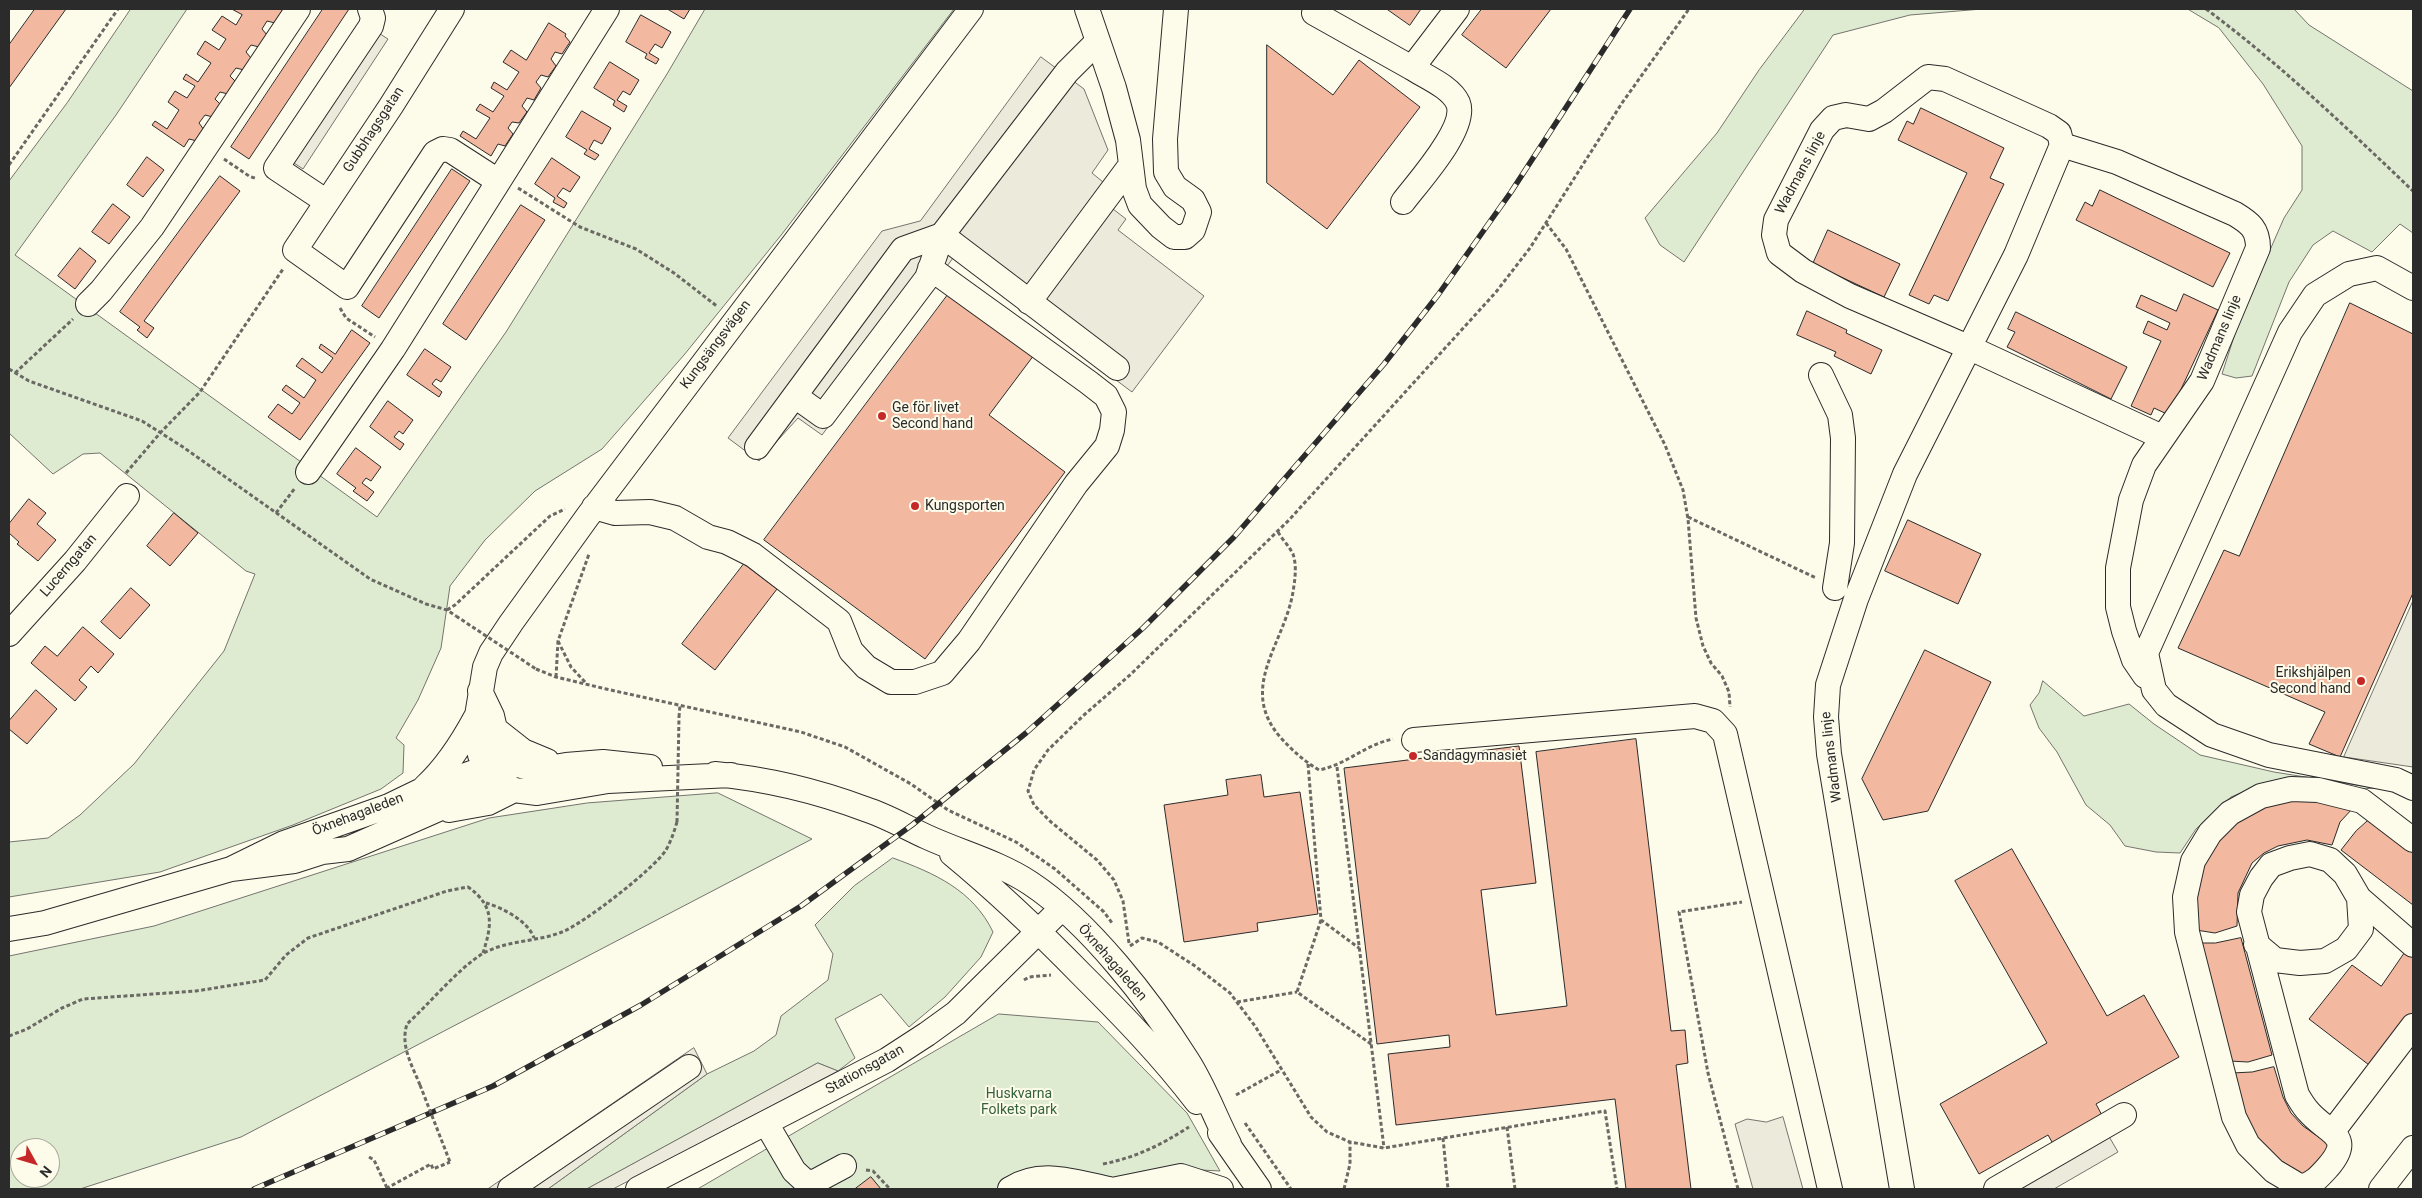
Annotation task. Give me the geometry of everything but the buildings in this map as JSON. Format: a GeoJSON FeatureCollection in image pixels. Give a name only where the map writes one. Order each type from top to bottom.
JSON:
{"type":"FeatureCollection","features":[{"type":"Feature","properties":{"kind":"street"},"geometry":{"type":"LineString","coordinates":[[88,304],[101,291],[152,227],[298,9]]}},
{"type":"Feature","properties":{"kind":"street"},"geometry":{"type":"LineString","coordinates":[[327,202],[276,168],[370,26],[373,18],[370,9]]}},
{"type":"Feature","properties":{"kind":"street","name":"Gubbhagsgatan"},"geometry":{"type":"LineString","coordinates":[[295,250],[391,106],[452,9]]}},
{"type":"Feature","properties":{"kind":"street"},"geometry":{"type":"LineString","coordinates":[[308,472],[393,349],[555,94],[606,9]]}},
{"type":"Feature","properties":{"kind":"street","name":"Kungsängsvägen"},"geometry":{"type":"LineString","coordinates":[[487,767],[492,759],[480,691],[491,653],[594,508],[971,9]]}},
{"type":"Feature","properties":{"kind":"street"},"geometry":{"type":"LineString","coordinates":[[1087,9],[1128,140],[1130,166],[1140,205],[1161,227],[1174,237],[1186,237],[1193,230],[1199,212],[1193,200],[1170,181],[1166,172],[1164,139],[1176,9]]}},
{"type":"Feature","properties":{"kind":"street"},"geometry":{"type":"LineString","coordinates":[[1412,68],[1457,9]]}},
{"type":"Feature","properties":{"kind":"street"},"geometry":{"type":"LineString","coordinates":[[1314,13],[1412,68],[1448,92],[1458,104],[1459,121],[1450,140],[1403,202]]}},
{"type":"Feature","properties":{"kind":"street"},"geometry":{"type":"LineString","coordinates":[[794,396],[824,416],[927,278],[942,235],[1068,72],[1098,41]]}},
{"type":"Feature","properties":{"kind":"street","name":"Wadmans linje"},"geometry":{"type":"LineString","coordinates":[[1902,1189],[1829,754],[1826,717],[1828,685],[1856,599],[1905,474],[1968,348],[2016,255],[2062,145],[2059,134],[2049,126],[1945,79],[1928,77],[1884,112],[1868,119],[1846,115],[1833,118],[1822,130],[1776,220],[1774,235],[1780,253],[1803,271],[1850,296],[1968,348],[2162,437],[2202,381],[2258,248],[2258,236],[2251,224],[2235,214],[2117,162],[2062,145]]}},
{"type":"Feature","properties":{"kind":"street"},"geometry":{"type":"LineString","coordinates":[[295,250],[347,287],[435,153],[450,150],[500,179]]}},
{"type":"Feature","properties":{"kind":"street"},"geometry":{"type":"LineString","coordinates":[[1029,302],[1130,166]]}},
{"type":"Feature","properties":{"kind":"street"},"geometry":{"type":"LineString","coordinates":[[942,235],[1117,368]]}},
{"type":"Feature","properties":{"kind":"street"},"geometry":{"type":"LineString","coordinates":[[757,447],[903,249],[942,235]]}},
{"type":"Feature","properties":{"kind":"street"},"geometry":{"type":"LineString","coordinates":[[594,508],[615,512],[650,512],[675,518],[708,537],[727,542],[753,555],[826,609],[839,622],[851,651],[866,667],[891,682],[915,682],[942,673],[969,641],[1076,484],[1107,446],[1112,430],[1114,412],[1106,396],[930,268]]}},
{"type":"Feature","properties":{"kind":"street"},"geometry":{"type":"LineString","coordinates":[[2154,690],[2146,654],[2290,332],[2315,295],[2349,274],[2377,268],[2413,288]]}},
{"type":"Feature","properties":{"kind":"street"},"geometry":{"type":"LineString","coordinates":[[1821,374],[1840,415],[1843,438],[1842,544],[1828,584],[1856,599]]}},
{"type":"Feature","properties":{"kind":"street"},"geometry":{"type":"LineString","coordinates":[[2162,437],[2144,465],[2131,500],[2118,568],[2118,607],[2124,632],[2134,660],[2154,690],[2166,705],[2212,735],[2269,755],[2396,780],[2413,788]]}},
{"type":"Feature","properties":{"kind":"street","name":"Lucerngatan"},"geometry":{"type":"LineString","coordinates":[[9,634],[74,561],[127,496]]}},
{"type":"Feature","properties":{"kind":"street"},"geometry":{"type":"LineString","coordinates":[[1414,740],[1695,716],[1713,721],[1725,734],[1830,1189]]}},
{"type":"Feature","properties":{"kind":"street"},"geometry":{"type":"LineString","coordinates":[[486,723],[523,751],[544,761],[566,765]]}},
{"type":"Feature","properties":{"kind":"street","name":"Kungsängsvägen"},"geometry":{"type":"LineString","coordinates":[[420,791],[449,762],[462,744],[486,723]]}},
{"type":"Feature","properties":{"kind":"street","name":"Öxnehagaleden"},"geometry":{"type":"LineString","coordinates":[[232,869],[284,842],[388,806],[420,791],[497,764],[514,764],[536,770],[603,762],[731,775],[802,789],[866,809],[936,841],[998,865],[1030,884],[1062,908],[1114,961],[1155,1012],[1188,1061],[1229,1144]]}},
{"type":"Feature","properties":{"kind":"street","name":"Öxnehagaleden"},"geometry":{"type":"LineString","coordinates":[[487,767],[499,783],[514,790],[537,793],[608,781],[731,775]]}},
{"type":"Feature","properties":{"kind":"street","name":"Öxnehagaleden"},"geometry":{"type":"LineString","coordinates":[[9,929],[45,923],[232,869],[294,861],[322,852],[348,849],[452,803],[474,789],[480,782],[487,767]]}},
{"type":"Feature","properties":{"kind":"street"},"geometry":{"type":"LineString","coordinates":[[2413,840],[2362,801],[2318,790],[2291,789],[2261,796],[2230,813],[2210,833],[2193,861],[2185,897],[2187,932],[2234,1117],[2248,1145],[2274,1171],[2301,1187],[2311,1185],[2338,1156],[2340,1144],[2333,1132],[2308,1112],[2297,1095],[2256,944],[2249,912],[2252,895],[2271,865],[2290,858],[2310,854],[2330,860],[2345,874],[2359,898],[2413,945]]}},
{"type":"Feature","properties":{"kind":"street","name":"Öxnehagaleden"},"geometry":{"type":"LineString","coordinates":[[430,814],[488,803],[514,790]]}},
{"type":"Feature","properties":{"kind":"street","name":"Öxnehagaleden"},"geometry":{"type":"LineString","coordinates":[[936,841],[1039,932],[1123,1016],[1174,1072],[1229,1144],[1258,1189]]}},
{"type":"Feature","properties":{"kind":"street"},"geometry":{"type":"LineString","coordinates":[[2256,944],[2275,960],[2300,963],[2325,961],[2346,949],[2361,929],[2359,898]]}},
{"type":"Feature","properties":{"kind":"street","name":"Stationsgatan"},"geometry":{"type":"LineString","coordinates":[[638,1189],[887,1060],[927,1034],[956,1013],[1062,908]]}},
{"type":"Feature","properties":{"kind":"street"},"geometry":{"type":"LineString","coordinates":[[2333,1132],[2413,1026]]}},
{"type":"Feature","properties":{"kind":"street"},"geometry":{"type":"LineString","coordinates":[[510,1189],[689,1067]]}},
{"type":"Feature","properties":{"kind":"street"},"geometry":{"type":"LineString","coordinates":[[1996,1189],[2124,1115]]}},
{"type":"Feature","properties":{"kind":"street"},"geometry":{"type":"LineString","coordinates":[[766,1123],[794,1171],[807,1183],[816,1181],[844,1166]]}},
{"type":"Feature","properties":{"kind":"street"},"geometry":{"type":"LineString","coordinates":[[2381,1189],[2413,1148]]}},
{"type":"Feature","properties":{"kind":"street"},"geometry":{"type":"LineString","coordinates":[[1117,1189],[1182,1176],[1221,1189]]}},
{"type":"Feature","properties":{"kind":"street"},"geometry":{"type":"LineString","coordinates":[[1010,1189],[1038,1178],[1056,1178],[1109,1189]]}},
{"type":"Feature","properties":{"kind":"path"},"geometry":{"type":"LineString","coordinates":[[9,164],[118,9]]}},
{"type":"Feature","properties":{"kind":"path"},"geometry":{"type":"LineString","coordinates":[[1618,1189],[1605,1111],[1384,1148],[1350,1142],[1327,1132],[1311,1117],[1256,1026],[1230,993],[1195,966],[1158,942],[1142,938],[1129,946],[1123,901],[1114,880],[1097,860],[1051,822],[1034,805],[1028,791],[1034,770],[1048,750],[1084,715],[1130,675],[1278,532],[1342,464],[1496,292],[1530,248],[1622,103],[1689,9]]}},
{"type":"Feature","properties":{"kind":"path"},"geometry":{"type":"LineString","coordinates":[[2206,9],[2230,27],[2356,136],[2413,191]]}},
{"type":"Feature","properties":{"kind":"path"},"geometry":{"type":"LineString","coordinates":[[206,146],[249,176],[258,179],[267,178],[276,168]]}},
{"type":"Feature","properties":{"kind":"path"},"geometry":{"type":"LineString","coordinates":[[500,179],[580,226],[636,249],[674,273],[720,309]]}},
{"type":"Feature","properties":{"kind":"path"},"geometry":{"type":"LineString","coordinates":[[1546,223],[1566,249],[1665,446],[1683,490],[1688,516],[1696,618],[1702,646],[1711,663],[1722,676],[1729,692],[1730,708],[1725,734]]}},
{"type":"Feature","properties":{"kind":"path"},"geometry":{"type":"LineString","coordinates":[[127,496],[121,479],[161,432],[200,392],[295,250]]}},
{"type":"Feature","properties":{"kind":"path"},"geometry":{"type":"LineString","coordinates":[[347,287],[340,299],[340,309],[346,318],[393,349]]}},
{"type":"Feature","properties":{"kind":"path"},"geometry":{"type":"LineString","coordinates":[[15,373],[88,304]]}},
{"type":"Feature","properties":{"kind":"path"},"geometry":{"type":"LineString","coordinates":[[9,369],[29,382],[142,421],[161,432],[370,579],[426,604],[447,610],[536,669]]}},
{"type":"Feature","properties":{"kind":"path"},"geometry":{"type":"LineString","coordinates":[[276,513],[308,472]]}},
{"type":"Feature","properties":{"kind":"path"},"geometry":{"type":"LineString","coordinates":[[1688,516],[1828,584]]}},
{"type":"Feature","properties":{"kind":"path"},"geometry":{"type":"LineString","coordinates":[[1278,532],[1292,554],[1296,574],[1292,602],[1266,670],[1262,691],[1263,710],[1272,728],[1299,758],[1319,770],[1337,767],[1372,744],[1392,739],[1414,740]]}},
{"type":"Feature","properties":{"kind":"path"},"geometry":{"type":"LineString","coordinates":[[558,641],[571,667],[587,685]]}},
{"type":"Feature","properties":{"kind":"path"},"geometry":{"type":"LineString","coordinates":[[369,1157],[374,1160],[387,1188],[431,1164],[433,1169],[450,1162],[403,1036],[407,1024],[466,965],[483,953],[534,938],[564,932],[634,882],[654,865],[666,850],[677,822],[680,705]]}},
{"type":"Feature","properties":{"kind":"path"},"geometry":{"type":"LineString","coordinates":[[1297,992],[1321,920],[1308,763]]}},
{"type":"Feature","properties":{"kind":"path"},"geometry":{"type":"LineString","coordinates":[[1337,767],[1384,1148]]}},
{"type":"Feature","properties":{"kind":"path"},"geometry":{"type":"LineString","coordinates":[[9,1036],[27,1029],[62,1008],[83,999],[196,991],[265,980],[286,955],[308,938],[447,891],[468,888],[486,903],[498,906],[532,930],[534,938]]}},
{"type":"Feature","properties":{"kind":"path"},"geometry":{"type":"LineString","coordinates":[[1738,1189],[1708,1073],[1679,912],[1762,898]]}},
{"type":"Feature","properties":{"kind":"path"},"geometry":{"type":"LineString","coordinates":[[483,953],[489,934],[490,920],[486,903]]}},
{"type":"Feature","properties":{"kind":"path"},"geometry":{"type":"LineString","coordinates":[[1321,920],[1360,949]]}},
{"type":"Feature","properties":{"kind":"path"},"geometry":{"type":"LineString","coordinates":[[1237,1002],[1297,992],[1371,1044]]}},
{"type":"Feature","properties":{"kind":"path"},"geometry":{"type":"LineString","coordinates":[[1236,1095],[1281,1070]]}},
{"type":"Feature","properties":{"kind":"path"},"geometry":{"type":"LineString","coordinates":[[1094,1166],[1142,1154],[1189,1127]]}},
{"type":"Feature","properties":{"kind":"path"},"geometry":{"type":"LineString","coordinates":[[1507,1127],[1515,1189]]}},
{"type":"Feature","properties":{"kind":"path"},"geometry":{"type":"LineString","coordinates":[[1443,1138],[1448,1189]]}},
{"type":"Feature","properties":{"kind":"path"},"geometry":{"type":"LineString","coordinates":[[1344,1189],[1350,1164],[1350,1142]]}},
{"type":"Feature","properties":{"kind":"path"},"geometry":{"type":"LineString","coordinates":[[844,1166],[873,1171],[890,1189]]}},
{"type":"Feature","properties":{"kind":"green space"},"geometry":{"type":"Polygon","coordinates":[[[131,9],[187,9],[116,115],[15,255],[377,517],[506,332],[667,74],[705,9],[954,9],[782,234],[684,355],[602,449],[535,491],[485,540],[450,586],[441,648],[418,700],[396,738],[404,745],[403,773],[381,789],[293,825],[160,872],[9,897],[9,842],[48,838],[80,815],[134,764],[224,651],[255,574],[246,571],[100,453],[83,454],[53,474],[9,433],[9,181],[67,103],[131,9]]]}},
{"type":"Feature","properties":{"kind":"green space"},"geometry":{"type":"Polygon","coordinates":[[[1805,9],[1982,9],[1910,15],[1833,35],[1684,262],[1660,245],[1645,218],[1717,133],[1759,70],[1805,9]]]}},
{"type":"Feature","properties":{"kind":"green space"},"geometry":{"type":"Polygon","coordinates":[[[2188,9],[2294,9],[2309,25],[2413,91],[2413,233],[2400,224],[2372,252],[2333,231],[2313,245],[2289,282],[2252,376],[2236,378],[2222,374],[2239,321],[2284,218],[2302,190],[2302,146],[2263,84],[2219,28],[2188,9]]]}},
{"type":"Feature","properties":{"kind":"green space"},"geometry":{"type":"Polygon","coordinates":[[[2043,681],[2084,716],[2129,704],[2154,724],[2200,755],[2274,772],[2375,788],[2262,784],[2231,797],[2196,829],[2180,853],[2156,852],[2125,846],[2110,825],[2086,805],[2057,752],[2039,728],[2030,705],[2039,693],[2043,681]]]}},
{"type":"Feature","properties":{"kind":"green space"},"geometry":{"type":"Polygon","coordinates":[[[718,793],[812,839],[241,1137],[80,1189],[9,1189],[9,956],[154,926],[489,818],[587,803],[718,793]]]}},
{"type":"Feature","properties":{"kind":"green space"},"geometry":{"type":"Polygon","coordinates":[[[893,858],[923,870],[951,885],[975,905],[985,917],[993,932],[981,957],[945,997],[909,1027],[881,994],[835,1019],[855,1058],[838,1071],[818,1063],[587,1189],[548,1189],[707,1074],[754,1051],[776,1035],[781,1016],[828,980],[833,954],[815,925],[854,886],[893,858]]]}},
{"type":"Feature","properties":{"kind":"green space","name":"Huskvarna Folkets park"},"geometry":{"type":"Polygon","coordinates":[[[999,1014],[1098,1022],[1187,1113],[1220,1171],[1183,1169],[1182,1189],[698,1189],[999,1014]]]}},
{"type":"Feature","properties":{"kind":"shaded area"},"geometry":{"type":"Polygon","coordinates":[[[374,30],[388,39],[303,169],[288,159],[374,30]]]}},
{"type":"Feature","properties":{"kind":"shaded area"},"geometry":{"type":"Polygon","coordinates":[[[1041,57],[1084,89],[1108,150],[1092,173],[1103,182],[1113,209],[1126,219],[1118,230],[1204,296],[1132,392],[953,258],[822,435],[798,418],[759,461],[728,438],[882,231],[920,221],[1041,57]]]}},
{"type":"Feature","properties":{"kind":"shaded area"},"geometry":{"type":"Polygon","coordinates":[[[2413,601],[2413,767],[2344,757],[2413,601]]]}},
{"type":"Feature","properties":{"kind":"shaded area"},"geometry":{"type":"Polygon","coordinates":[[[694,1048],[707,1074],[548,1189],[488,1189],[694,1048]]]}},
{"type":"Feature","properties":{"kind":"shaded area"},"geometry":{"type":"Polygon","coordinates":[[[818,1063],[838,1071],[613,1189],[587,1189],[818,1063]]]}},
{"type":"Feature","properties":{"kind":"shaded area"},"geometry":{"type":"Polygon","coordinates":[[[1783,1117],[1803,1189],[1753,1189],[1735,1124],[1747,1119],[1766,1122],[1783,1117]]]}},
{"type":"Feature","properties":{"kind":"shaded area"},"geometry":{"type":"Polygon","coordinates":[[[2107,1133],[2118,1152],[2054,1189],[2010,1189],[2107,1133]]]}},
{"type":"Feature","properties":{"kind":"railway"},"geometry":{"type":"LineString","coordinates":[[254,1189],[493,1086],[641,1005],[801,906],[912,825],[1026,733],[1143,628],[1234,537],[1384,364],[1438,295],[1511,192],[1630,9]]}},
{"type":"Feature","properties":{"kind":"place","name":"Ge för livet Second hand"},"geometry":{"type":"Point","coordinates":[882,416]}},
{"type":"Feature","properties":{"kind":"place","name":"Kungsporten"},"geometry":{"type":"Point","coordinates":[915,506]}},
{"type":"Feature","properties":{"kind":"place","name":"Erikshjälpen Second hand"},"geometry":{"type":"Point","coordinates":[2361,681]}},
{"type":"Feature","properties":{"kind":"place","name":"Sandagymnasiet"},"geometry":{"type":"Point","coordinates":[1413,756]}}]}
